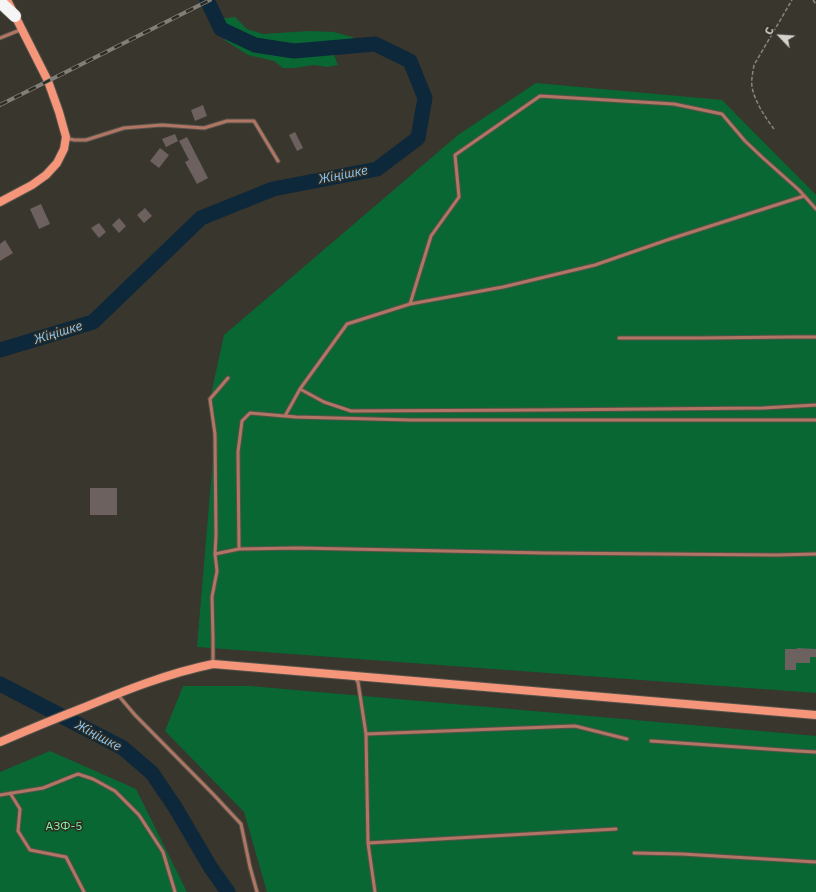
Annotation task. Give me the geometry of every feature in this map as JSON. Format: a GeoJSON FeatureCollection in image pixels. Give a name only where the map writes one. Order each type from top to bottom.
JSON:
{"type":"FeatureCollection","features":[{"type":"Feature","properties":{"kind":"highway"},"geometry":{"type":"LineString","coordinates":[[0,2],[15,16]]}},
{"type":"Feature","properties":{"kind":"street"},"geometry":{"type":"LineString","coordinates":[[0,202],[32,185],[46,175],[57,163],[64,149],[66,137],[48,81],[8,0]]}},
{"type":"Feature","properties":{"kind":"street"},"geometry":{"type":"LineString","coordinates":[[0,742],[114,695],[164,677],[213,664],[816,715]]}},
{"type":"Feature","properties":{"kind":"lane"},"geometry":{"type":"LineString","coordinates":[[0,38],[22,29]]}},
{"type":"Feature","properties":{"kind":"lane"},"geometry":{"type":"LineString","coordinates":[[410,304],[431,236],[459,197],[455,155],[540,96],[674,104],[722,114],[745,141],[816,209]]}},
{"type":"Feature","properties":{"kind":"lane"},"geometry":{"type":"LineString","coordinates":[[66,137],[74,140],[86,140],[124,128],[162,125],[204,128],[227,121],[254,121],[278,161]]}},
{"type":"Feature","properties":{"kind":"lane"},"geometry":{"type":"LineString","coordinates":[[285,416],[300,389],[347,324],[410,304],[503,288],[595,265],[804,196]]}},
{"type":"Feature","properties":{"kind":"lane"},"geometry":{"type":"LineString","coordinates":[[619,338],[816,337]]}},
{"type":"Feature","properties":{"kind":"lane"},"geometry":{"type":"LineString","coordinates":[[213,664],[212,597],[217,571],[215,554],[215,434],[210,399],[228,378]]}},
{"type":"Feature","properties":{"kind":"lane"},"geometry":{"type":"LineString","coordinates":[[300,389],[324,402],[351,411],[763,408],[816,405]]}},
{"type":"Feature","properties":{"kind":"lane"},"geometry":{"type":"LineString","coordinates":[[239,549],[238,452],[242,421],[250,413],[296,417],[411,420],[816,420]]}},
{"type":"Feature","properties":{"kind":"lane"},"geometry":{"type":"LineString","coordinates":[[215,554],[239,549],[298,548],[545,553],[816,554]]}},
{"type":"Feature","properties":{"kind":"lane"},"geometry":{"type":"LineString","coordinates":[[354,676],[358,682],[366,734],[368,843],[375,892]]}},
{"type":"Feature","properties":{"kind":"lane"},"geometry":{"type":"LineString","coordinates":[[114,695],[136,714],[241,824],[257,892]]}},
{"type":"Feature","properties":{"kind":"lane"},"geometry":{"type":"LineString","coordinates":[[366,734],[575,726],[627,739]]}},
{"type":"Feature","properties":{"kind":"lane"},"geometry":{"type":"LineString","coordinates":[[651,741],[816,752]]}},
{"type":"Feature","properties":{"kind":"lane"},"geometry":{"type":"LineString","coordinates":[[0,795],[43,788],[78,774],[93,779],[115,791],[139,815],[163,852],[176,892]]}},
{"type":"Feature","properties":{"kind":"lane"},"geometry":{"type":"LineString","coordinates":[[10,793],[20,809],[18,832],[30,850],[66,857],[84,892]]}},
{"type":"Feature","properties":{"kind":"lane"},"geometry":{"type":"LineString","coordinates":[[368,843],[616,828]]}},
{"type":"Feature","properties":{"kind":"lane"},"geometry":{"type":"LineString","coordinates":[[634,853],[682,854],[816,862]]}},
{"type":"Feature","properties":{"kind":"path"},"geometry":{"type":"LineString","coordinates":[[774,128],[763,114],[757,101],[752,88],[752,76],[754,65],[792,0]]}},
{"type":"Feature","properties":{"kind":"path"},"geometry":{"type":"LineString","coordinates":[[813,0],[816,4]]}},
{"type":"Feature","properties":{"kind":"green space"},"geometry":{"type":"Polygon","coordinates":[[[235,17],[247,29],[263,34],[309,31],[334,32],[356,39],[356,49],[334,55],[338,65],[327,67],[314,65],[283,68],[274,61],[248,55],[226,41],[221,36],[216,28],[219,19],[235,17]]]}},
{"type":"Feature","properties":{"kind":"green space"},"geometry":{"type":"Polygon","coordinates":[[[536,83],[722,100],[816,195],[816,693],[197,647],[215,434],[210,399],[224,335],[458,135],[536,83]]]}},
{"type":"Feature","properties":{"kind":"green space"},"geometry":{"type":"Polygon","coordinates":[[[183,686],[250,686],[816,736],[816,892],[267,892],[244,812],[165,731],[183,686]]]}},
{"type":"Feature","properties":{"kind":"green space","name":"АЗФ-5"},"geometry":{"type":"Polygon","coordinates":[[[50,751],[136,789],[187,892],[0,892],[0,772],[50,751]]]}},
{"type":"Feature","properties":{"kind":"building"},"geometry":{"type":"Polygon","coordinates":[[[203,105],[207,116],[195,121],[191,110],[203,105]]]}},
{"type":"Feature","properties":{"kind":"building"},"geometry":{"type":"Polygon","coordinates":[[[295,132],[303,148],[297,151],[289,135],[295,132]]]}},
{"type":"Feature","properties":{"kind":"building"},"geometry":{"type":"Polygon","coordinates":[[[175,134],[178,141],[166,147],[162,139],[175,134]]]}},
{"type":"Feature","properties":{"kind":"building"},"geometry":{"type":"Polygon","coordinates":[[[187,137],[208,178],[197,184],[185,162],[189,160],[179,141],[187,137]]]}},
{"type":"Feature","properties":{"kind":"building"},"geometry":{"type":"Polygon","coordinates":[[[160,148],[169,155],[159,168],[150,161],[160,148]]]}},
{"type":"Feature","properties":{"kind":"building"},"geometry":{"type":"Polygon","coordinates":[[[41,204],[50,224],[39,229],[30,209],[41,204]]]}},
{"type":"Feature","properties":{"kind":"building"},"geometry":{"type":"Polygon","coordinates":[[[145,208],[152,216],[144,223],[137,215],[145,208]]]}},
{"type":"Feature","properties":{"kind":"building"},"geometry":{"type":"Polygon","coordinates":[[[119,218],[126,226],[119,233],[112,225],[119,218]]]}},
{"type":"Feature","properties":{"kind":"building"},"geometry":{"type":"Polygon","coordinates":[[[99,223],[106,232],[99,238],[91,228],[99,223]]]}},
{"type":"Feature","properties":{"kind":"building"},"geometry":{"type":"Polygon","coordinates":[[[5,240],[13,253],[0,261],[0,244],[5,240]]]}},
{"type":"Feature","properties":{"kind":"building"},"geometry":{"type":"Polygon","coordinates":[[[90,488],[117,488],[117,515],[90,515],[90,488]]]}},
{"type":"Feature","properties":{"kind":"building"},"geometry":{"type":"Polygon","coordinates":[[[785,649],[816,649],[816,657],[810,657],[810,663],[796,663],[796,670],[785,670],[785,649]]]}},
{"type":"Feature","properties":{"kind":"waterway","name":"Жіңішке"},"geometry":{"type":"LineString","coordinates":[[0,350],[93,322],[201,218],[273,189],[377,169],[418,138],[425,98],[410,61],[375,44],[294,51],[255,45],[221,29],[207,0]]}},
{"type":"Feature","properties":{"kind":"waterway","name":"Жіңішке"},"geometry":{"type":"LineString","coordinates":[[0,684],[123,748],[152,773],[175,807],[211,868],[228,892]]}},
{"type":"Feature","properties":{"kind":"railway"},"geometry":{"type":"LineString","coordinates":[[0,105],[210,0]]}}]}
